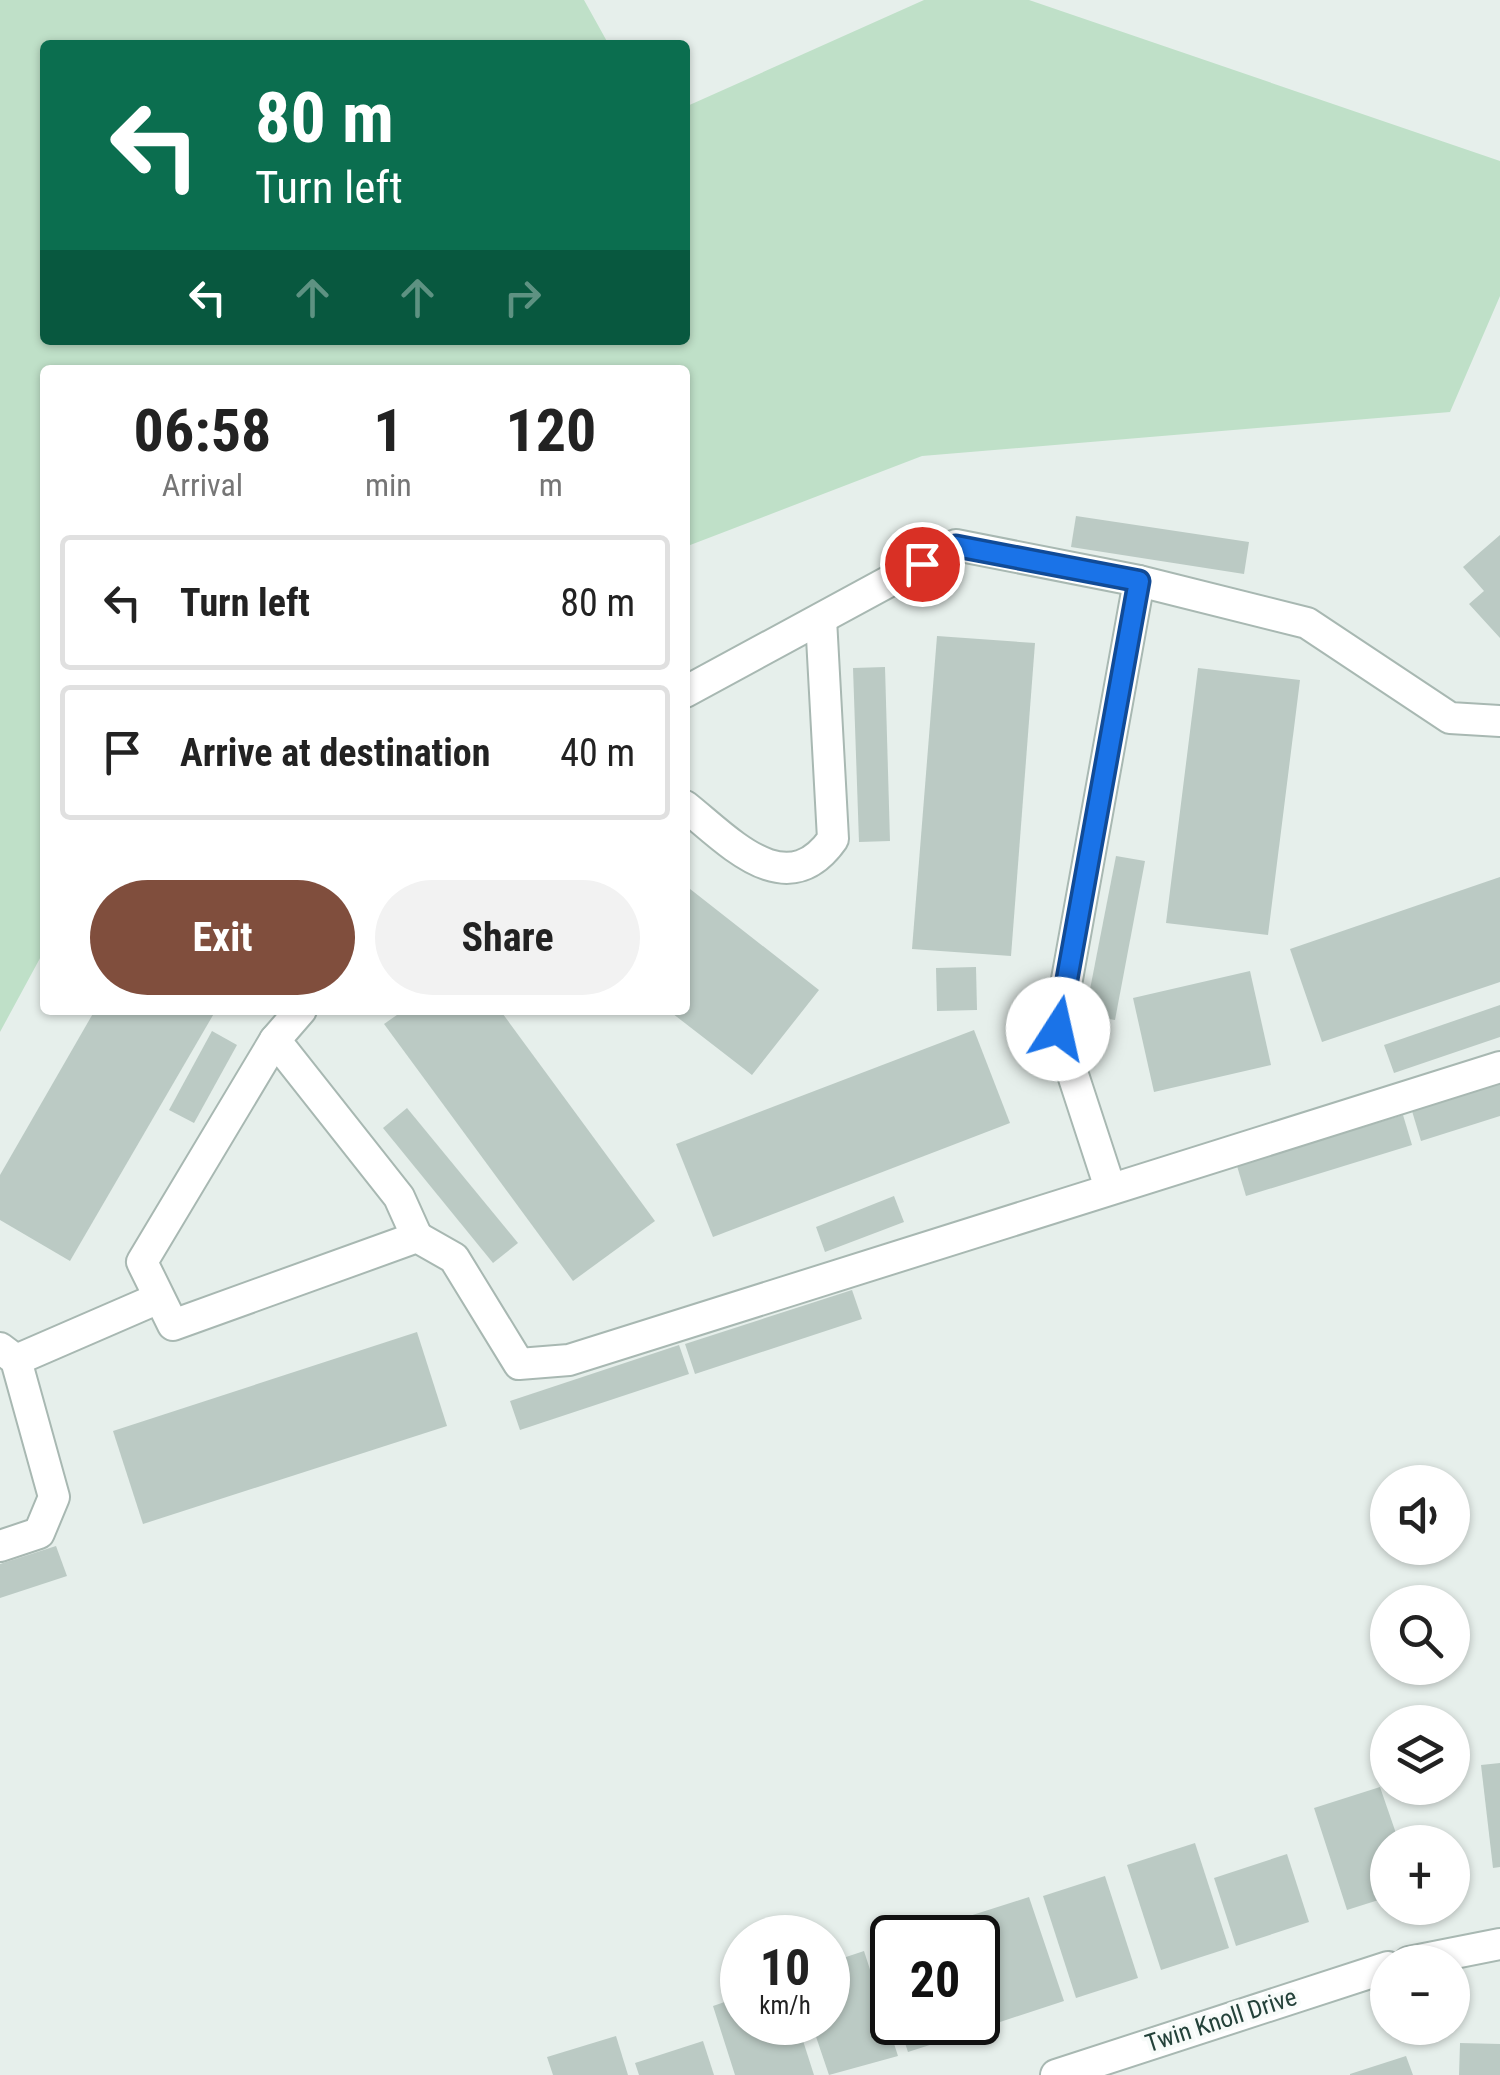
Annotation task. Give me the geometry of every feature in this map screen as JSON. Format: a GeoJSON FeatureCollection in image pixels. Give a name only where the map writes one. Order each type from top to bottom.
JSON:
{"type":"FeatureCollection","features":[{"type":"Feature","properties":{"kind":"street"},"geometry":{"type":"LineString","coordinates":[[690,689],[956,546],[1139,581],[1307,623],[1450,718],[1500,721]]}},
{"type":"Feature","properties":{"kind":"street"},"geometry":{"type":"LineString","coordinates":[[1110,1188],[1058,1029],[1139,581]]}},
{"type":"Feature","properties":{"kind":"street"},"geometry":{"type":"LineString","coordinates":[[690,810],[753,861],[796,868],[821,856],[833,839],[821,619]]}},
{"type":"Feature","properties":{"kind":"street"},"geometry":{"type":"LineString","coordinates":[[297,1015],[275,1040],[142,1262],[173,1325],[417,1237]]}},
{"type":"Feature","properties":{"kind":"street"},"geometry":{"type":"LineString","coordinates":[[275,1040],[399,1197],[417,1237],[454,1258],[519,1364],[569,1360],[1500,1066]]}},
{"type":"Feature","properties":{"kind":"street"},"geometry":{"type":"LineString","coordinates":[[0,1546],[40,1533],[54,1497],[8,1354],[159,1298]]}},
{"type":"Feature","properties":{"kind":"street"},"geometry":{"type":"LineString","coordinates":[[1470,1950],[1500,1944]]}},
{"type":"Feature","properties":{"kind":"street","name":"Twin Knoll Drive"},"geometry":{"type":"LineString","coordinates":[[1056,2075],[1370,1973]]}},
{"type":"Feature","properties":{"kind":"green space"},"geometry":{"type":"Polygon","coordinates":[[[0,0],[584,0],[606,40],[40,40],[40,345],[690,345],[690,105],[924,0],[1029,0],[1500,161],[1500,296],[1450,412],[922,456],[690,545],[690,365],[40,365],[40,958],[0,1032],[0,0]]]}},
{"type":"Feature","properties":{"kind":"building"},"geometry":{"type":"Polygon","coordinates":[[[1076,516],[1249,542],[1244,574],[1071,547],[1076,516]]]}},
{"type":"Feature","properties":{"kind":"building"},"geometry":{"type":"Polygon","coordinates":[[[1500,535],[1500,638],[1469,604],[1484,591],[1463,567],[1500,535]]]}},
{"type":"Feature","properties":{"kind":"building"},"geometry":{"type":"Polygon","coordinates":[[[937,636],[1035,643],[1011,956],[912,949],[937,636]]]}},
{"type":"Feature","properties":{"kind":"building"},"geometry":{"type":"Polygon","coordinates":[[[885,667],[890,841],[859,842],[853,668],[885,667]]]}},
{"type":"Feature","properties":{"kind":"building"},"geometry":{"type":"Polygon","coordinates":[[[1198,668],[1300,680],[1268,935],[1166,923],[1198,668]]]}},
{"type":"Feature","properties":{"kind":"building"},"geometry":{"type":"Polygon","coordinates":[[[1116,856],[1145,861],[1115,1020],[1085,1015],[1116,856]]]}},
{"type":"Feature","properties":{"kind":"building"},"geometry":{"type":"Polygon","coordinates":[[[1500,877],[1500,982],[1322,1042],[1290,949],[1500,877]]]}},
{"type":"Feature","properties":{"kind":"building"},"geometry":{"type":"Polygon","coordinates":[[[690,889],[819,990],[752,1075],[674,1015],[690,1015],[690,889]]]}},
{"type":"Feature","properties":{"kind":"building"},"geometry":{"type":"Polygon","coordinates":[[[976,967],[977,1010],[937,1011],[936,968],[976,967]]]}},
{"type":"Feature","properties":{"kind":"building"},"geometry":{"type":"Polygon","coordinates":[[[1250,971],[1271,1065],[1154,1092],[1133,998],[1250,971]]]}},
{"type":"Feature","properties":{"kind":"building"},"geometry":{"type":"Polygon","coordinates":[[[1500,1005],[1500,1037],[1394,1073],[1384,1045],[1500,1005]]]}},
{"type":"Feature","properties":{"kind":"building"},"geometry":{"type":"Polygon","coordinates":[[[92,1015],[213,1015],[70,1261],[0,1220],[0,1175],[92,1015]]]}},
{"type":"Feature","properties":{"kind":"building"},"geometry":{"type":"Polygon","coordinates":[[[397,1015],[504,1015],[655,1221],[573,1281],[384,1024],[397,1015]]]}},
{"type":"Feature","properties":{"kind":"building"},"geometry":{"type":"Polygon","coordinates":[[[974,1030],[1010,1123],[713,1237],[676,1144],[974,1030]]]}},
{"type":"Feature","properties":{"kind":"building"},"geometry":{"type":"Polygon","coordinates":[[[212,1031],[237,1045],[194,1123],[169,1110],[212,1031]]]}},
{"type":"Feature","properties":{"kind":"building"},"geometry":{"type":"Polygon","coordinates":[[[1500,1083],[1500,1116],[1421,1141],[1412,1111],[1500,1083]]]}},
{"type":"Feature","properties":{"kind":"building"},"geometry":{"type":"Polygon","coordinates":[[[407,1108],[518,1243],[493,1263],[383,1128],[407,1108]]]}},
{"type":"Feature","properties":{"kind":"building"},"geometry":{"type":"Polygon","coordinates":[[[1403,1115],[1412,1145],[1246,1196],[1237,1166],[1403,1115]]]}},
{"type":"Feature","properties":{"kind":"building"},"geometry":{"type":"Polygon","coordinates":[[[894,1196],[904,1222],[825,1252],[816,1227],[894,1196]]]}},
{"type":"Feature","properties":{"kind":"building"},"geometry":{"type":"Polygon","coordinates":[[[852,1290],[862,1319],[695,1374],[685,1344],[852,1290]]]}},
{"type":"Feature","properties":{"kind":"building"},"geometry":{"type":"Polygon","coordinates":[[[417,1332],[447,1426],[143,1524],[113,1431],[417,1332]]]}},
{"type":"Feature","properties":{"kind":"building"},"geometry":{"type":"Polygon","coordinates":[[[679,1345],[689,1374],[520,1430],[510,1401],[679,1345]]]}},
{"type":"Feature","properties":{"kind":"building"},"geometry":{"type":"Polygon","coordinates":[[[56,1546],[67,1576],[0,1598],[0,1564],[56,1546]]]}},
{"type":"Feature","properties":{"kind":"building"},"geometry":{"type":"Polygon","coordinates":[[[1500,1763],[1500,1867],[1493,1868],[1481,1765],[1500,1763]]]}},
{"type":"Feature","properties":{"kind":"building"},"geometry":{"type":"Polygon","coordinates":[[[1370,1790],[1370,1805],[1386,1805],[1393,1825],[1370,1825],[1370,1903],[1347,1910],[1314,1808],[1370,1790]]]}},
{"type":"Feature","properties":{"kind":"building"},"geometry":{"type":"Polygon","coordinates":[[[1195,1843],[1229,1948],[1161,1970],[1127,1865],[1195,1843]]]}},
{"type":"Feature","properties":{"kind":"building"},"geometry":{"type":"Polygon","coordinates":[[[1287,1854],[1309,1922],[1236,1946],[1214,1878],[1287,1854]]]}},
{"type":"Feature","properties":{"kind":"building"},"geometry":{"type":"Polygon","coordinates":[[[1105,1876],[1138,1978],[1076,1998],[1043,1896],[1105,1876]]]}},
{"type":"Feature","properties":{"kind":"building"},"geometry":{"type":"Polygon","coordinates":[[[1029,1897],[1064,2001],[1000,2022],[1000,1915],[973,1915],[1029,1897]]]}},
{"type":"Feature","properties":{"kind":"building"},"geometry":{"type":"Polygon","coordinates":[[[864,1951],[870,1970],[870,2045],[894,2045],[898,2056],[829,2075],[819,2045],[850,2045],[850,1956],[864,1951]]]}},
{"type":"Feature","properties":{"kind":"building"},"geometry":{"type":"Polygon","coordinates":[[[720,2004],[720,2028],[713,2006],[720,2004]]]}},
{"type":"Feature","properties":{"kind":"building"},"geometry":{"type":"Polygon","coordinates":[[[616,2036],[628,2075],[553,2075],[547,2057],[616,2036]]]}},
{"type":"Feature","properties":{"kind":"building"},"geometry":{"type":"Polygon","coordinates":[[[703,2041],[714,2075],[639,2075],[635,2063],[703,2041]]]}},
{"type":"Feature","properties":{"kind":"building"},"geometry":{"type":"Polygon","coordinates":[[[1500,2044],[1500,2075],[1459,2075],[1460,2045],[1500,2044]]]}},
{"type":"Feature","properties":{"kind":"building"},"geometry":{"type":"Polygon","coordinates":[[[725,2045],[804,2045],[814,2075],[735,2075],[725,2045]]]}},
{"type":"Feature","properties":{"kind":"building"},"geometry":{"type":"Polygon","coordinates":[[[906,2045],[930,2045],[908,2052],[906,2045]]]}},
{"type":"Feature","properties":{"kind":"building"},"geometry":{"type":"Polygon","coordinates":[[[1406,2056],[1413,2075],[1350,2075],[1350,2074],[1406,2056]]]}},
{"type":"Feature","properties":{"kind":"route"},"geometry":{"type":"LineString","coordinates":[[922,564],[956,546],[1139,581],[1058,1029]]}}]}
